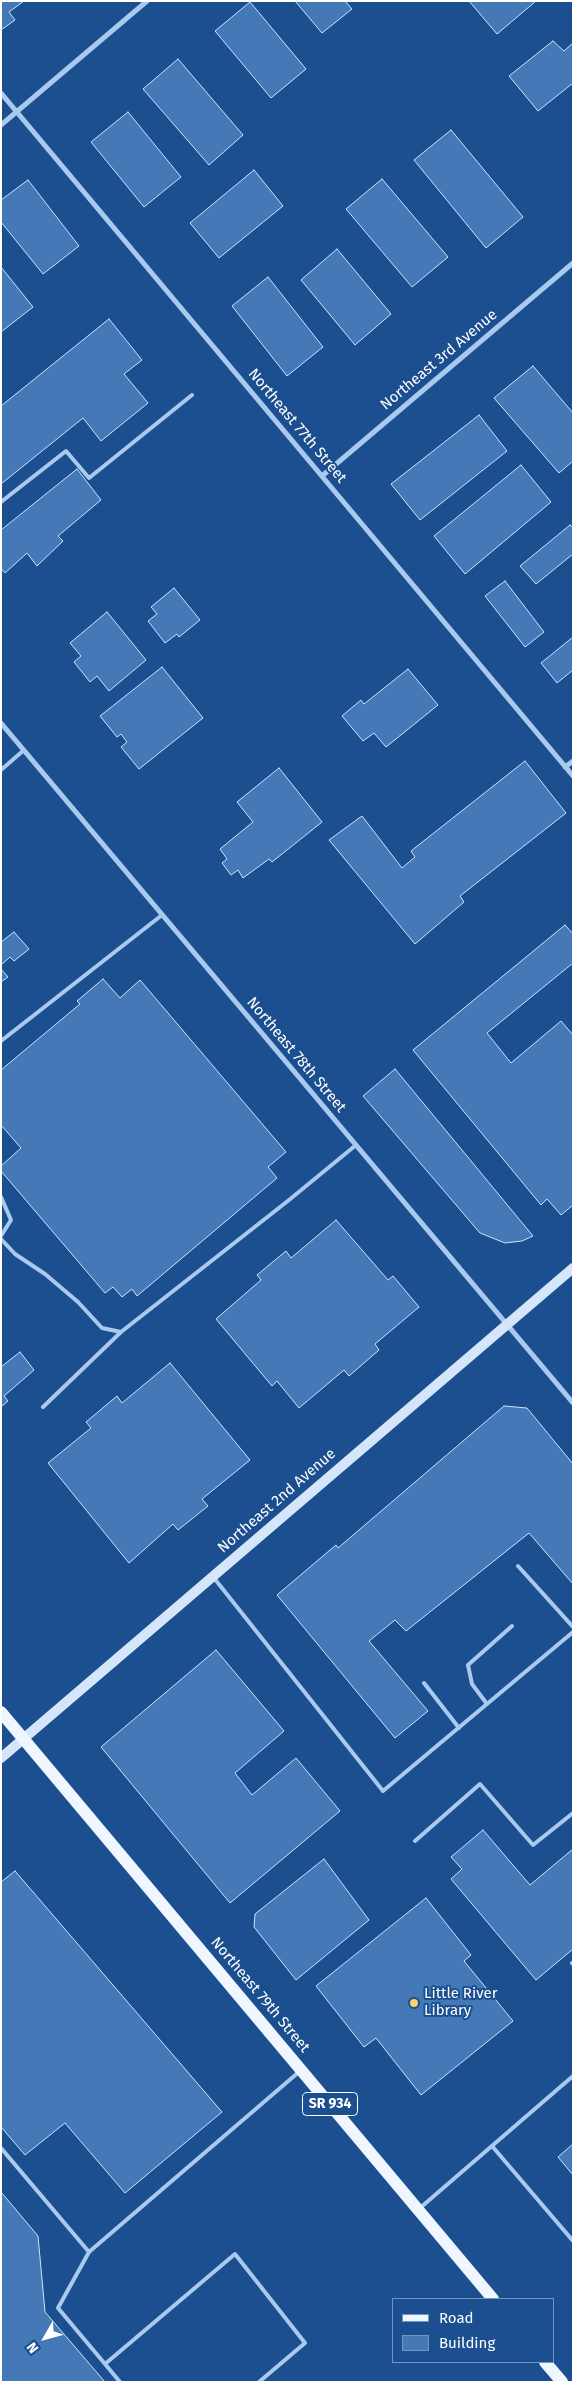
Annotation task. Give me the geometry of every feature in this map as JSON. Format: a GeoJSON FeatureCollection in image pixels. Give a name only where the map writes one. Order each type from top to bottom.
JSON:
{"type":"FeatureCollection","features":[{"type":"Feature","properties":{"kind":"main road","name":"Northeast 2nd Avenue"},"geometry":{"type":"LineString","coordinates":[[1,1758],[573,1268]]}},
{"type":"Feature","properties":{"kind":"main road","name":"Northeast 79th Street"},"geometry":{"type":"LineString","coordinates":[[1,1712],[492,2298]]}},
{"type":"Feature","properties":{"kind":"main road"},"geometry":{"type":"LineString","coordinates":[[546,2363],[562,2382]]}},
{"type":"Feature","properties":{"kind":"street"},"geometry":{"type":"LineString","coordinates":[[1,125],[147,1]]}},
{"type":"Feature","properties":{"kind":"street","name":"Northeast 77th Street"},"geometry":{"type":"LineString","coordinates":[[1,93],[573,776]]}},
{"type":"Feature","properties":{"kind":"street","name":"Northeast 3rd Avenue"},"geometry":{"type":"LineString","coordinates":[[322,476],[573,263]]}},
{"type":"Feature","properties":{"kind":"street","name":"Northeast 78th Street"},"geometry":{"type":"LineString","coordinates":[[1,723],[573,1403]]}},
{"type":"Feature","properties":{"kind":"street"},"geometry":{"type":"LineString","coordinates":[[565,767],[573,761]]}},
{"type":"Feature","properties":{"kind":"lane"},"geometry":{"type":"LineString","coordinates":[[1,502],[66,451],[89,478],[192,395]]}},
{"type":"Feature","properties":{"kind":"lane"},"geometry":{"type":"LineString","coordinates":[[1,770],[24,750]]}},
{"type":"Feature","properties":{"kind":"lane"},"geometry":{"type":"LineString","coordinates":[[1,1041],[162,915]]}},
{"type":"Feature","properties":{"kind":"lane"},"geometry":{"type":"LineString","coordinates":[[43,1407],[122,1332],[356,1145]]}},
{"type":"Feature","properties":{"kind":"lane"},"geometry":{"type":"LineString","coordinates":[[1,1197],[11,1220],[1,1238],[15,1254],[58,1285],[102,1328],[122,1332]]}},
{"type":"Feature","properties":{"kind":"lane"},"geometry":{"type":"LineString","coordinates":[[518,1566],[573,1627]]}},
{"type":"Feature","properties":{"kind":"lane"},"geometry":{"type":"LineString","coordinates":[[212,1577],[383,1791],[573,1632]]}},
{"type":"Feature","properties":{"kind":"lane"},"geometry":{"type":"LineString","coordinates":[[486,1704],[472,1684],[468,1665],[512,1626]]}},
{"type":"Feature","properties":{"kind":"lane"},"geometry":{"type":"LineString","coordinates":[[424,1683],[459,1728]]}},
{"type":"Feature","properties":{"kind":"lane"},"geometry":{"type":"LineString","coordinates":[[415,1841],[480,1784],[533,1845],[573,1813]]}},
{"type":"Feature","properties":{"kind":"lane"},"geometry":{"type":"LineString","coordinates":[[120,2382],[58,2308],[89,2252],[302,2070]]}},
{"type":"Feature","properties":{"kind":"lane"},"geometry":{"type":"LineString","coordinates":[[418,2209],[573,2076]]}},
{"type":"Feature","properties":{"kind":"lane"},"geometry":{"type":"LineString","coordinates":[[492,2146],[573,2241]]}},
{"type":"Feature","properties":{"kind":"lane"},"geometry":{"type":"LineString","coordinates":[[1,2148],[89,2252]]}},
{"type":"Feature","properties":{"kind":"lane"},"geometry":{"type":"LineString","coordinates":[[105,2364],[235,2254],[305,2343],[259,2382]]}},
{"type":"Feature","properties":{"kind":"building"},"geometry":{"type":"Polygon","coordinates":[[[1,1],[24,1],[9,12],[15,20],[1,30],[1,1]]]}},
{"type":"Feature","properties":{"kind":"building"},"geometry":{"type":"Polygon","coordinates":[[[295,1],[345,1],[352,9],[322,33],[295,1]]]}},
{"type":"Feature","properties":{"kind":"building"},"geometry":{"type":"Polygon","coordinates":[[[469,1],[536,1],[497,34],[469,1]]]}},
{"type":"Feature","properties":{"kind":"building"},"geometry":{"type":"Polygon","coordinates":[[[250,2],[306,69],[271,98],[215,31],[250,2]]]}},
{"type":"Feature","properties":{"kind":"building"},"geometry":{"type":"Polygon","coordinates":[[[553,41],[564,51],[573,43],[573,83],[538,111],[509,76],[553,41]]]}},
{"type":"Feature","properties":{"kind":"building"},"geometry":{"type":"Polygon","coordinates":[[[178,59],[243,135],[209,165],[143,89],[178,59]]]}},
{"type":"Feature","properties":{"kind":"building"},"geometry":{"type":"Polygon","coordinates":[[[128,112],[181,177],[144,207],[91,142],[128,112]]]}},
{"type":"Feature","properties":{"kind":"building"},"geometry":{"type":"Polygon","coordinates":[[[451,130],[523,217],[486,248],[414,160],[451,130]]]}},
{"type":"Feature","properties":{"kind":"building"},"geometry":{"type":"Polygon","coordinates":[[[254,170],[283,206],[219,258],[190,223],[254,170]]]}},
{"type":"Feature","properties":{"kind":"building"},"geometry":{"type":"Polygon","coordinates":[[[382,179],[448,257],[412,287],[346,209],[382,179]]]}},
{"type":"Feature","properties":{"kind":"building"},"geometry":{"type":"Polygon","coordinates":[[[28,180],[79,246],[43,274],[1,222],[1,200],[28,180]]]}},
{"type":"Feature","properties":{"kind":"building"},"geometry":{"type":"Polygon","coordinates":[[[337,249],[391,314],[355,345],[301,280],[337,249]]]}},
{"type":"Feature","properties":{"kind":"building"},"geometry":{"type":"Polygon","coordinates":[[[1,267],[33,307],[1,332],[1,267]]]}},
{"type":"Feature","properties":{"kind":"building"},"geometry":{"type":"Polygon","coordinates":[[[268,277],[323,347],[287,376],[232,306],[268,277]]]}},
{"type":"Feature","properties":{"kind":"building"},"geometry":{"type":"Polygon","coordinates":[[[109,319],[142,360],[124,374],[148,403],[101,441],[83,418],[1,484],[1,406],[109,319]]]}},
{"type":"Feature","properties":{"kind":"building"},"geometry":{"type":"Polygon","coordinates":[[[533,366],[573,413],[573,461],[559,473],[494,398],[533,366]]]}},
{"type":"Feature","properties":{"kind":"building"},"geometry":{"type":"Polygon","coordinates":[[[479,415],[507,451],[420,520],[391,484],[479,415]]]}},
{"type":"Feature","properties":{"kind":"building"},"geometry":{"type":"Polygon","coordinates":[[[521,465],[551,502],[465,574],[434,536],[521,465]]]}},
{"type":"Feature","properties":{"kind":"building"},"geometry":{"type":"Polygon","coordinates":[[[77,469],[101,500],[58,536],[63,541],[37,566],[27,553],[5,573],[1,568],[1,530],[77,469]]]}},
{"type":"Feature","properties":{"kind":"building"},"geometry":{"type":"Polygon","coordinates":[[[570,525],[573,528],[573,554],[536,584],[520,566],[570,525]]]}},
{"type":"Feature","properties":{"kind":"building"},"geometry":{"type":"Polygon","coordinates":[[[505,581],[544,632],[525,647],[485,596],[505,581]]]}},
{"type":"Feature","properties":{"kind":"building"},"geometry":{"type":"Polygon","coordinates":[[[174,588],[200,620],[179,637],[177,634],[165,643],[148,621],[157,614],[151,607],[174,588]]]}},
{"type":"Feature","properties":{"kind":"building"},"geometry":{"type":"Polygon","coordinates":[[[107,612],[146,660],[109,691],[97,676],[90,682],[74,662],[81,656],[70,643],[107,612]]]}},
{"type":"Feature","properties":{"kind":"building"},"geometry":{"type":"Polygon","coordinates":[[[573,637],[573,670],[557,683],[541,663],[573,637]]]}},
{"type":"Feature","properties":{"kind":"building"},"geometry":{"type":"Polygon","coordinates":[[[162,667],[203,718],[139,769],[121,747],[127,742],[121,734],[117,737],[100,716],[162,667]]]}},
{"type":"Feature","properties":{"kind":"building"},"geometry":{"type":"Polygon","coordinates":[[[408,669],[438,705],[386,747],[374,733],[363,741],[342,716],[361,700],[364,704],[408,669]]]}},
{"type":"Feature","properties":{"kind":"building"},"geometry":{"type":"Polygon","coordinates":[[[525,761],[566,813],[460,896],[464,902],[415,944],[329,840],[362,816],[402,868],[415,857],[411,851],[525,761]]]}},
{"type":"Feature","properties":{"kind":"building"},"geometry":{"type":"Polygon","coordinates":[[[279,768],[322,822],[272,862],[269,859],[243,878],[238,870],[231,875],[222,863],[227,859],[220,849],[253,822],[237,802],[279,768]]]}},
{"type":"Feature","properties":{"kind":"building"},"geometry":{"type":"Polygon","coordinates":[[[565,925],[573,934],[573,963],[487,1033],[511,1063],[561,1021],[573,1035],[573,1205],[561,1215],[547,1199],[541,1205],[413,1050],[565,925]]]}},
{"type":"Feature","properties":{"kind":"building"},"geometry":{"type":"Polygon","coordinates":[[[14,932],[29,949],[14,961],[10,957],[1,965],[1,942],[14,932]]]}},
{"type":"Feature","properties":{"kind":"building"},"geometry":{"type":"Polygon","coordinates":[[[1,969],[8,977],[1,982],[1,969]]]}},
{"type":"Feature","properties":{"kind":"building"},"geometry":{"type":"Polygon","coordinates":[[[103,979],[120,998],[140,980],[286,1152],[268,1167],[277,1178],[137,1296],[132,1289],[122,1297],[113,1287],[105,1293],[1,1171],[1,1166],[21,1148],[1,1125],[1,1070],[80,1004],[77,1001],[103,979]]]}},
{"type":"Feature","properties":{"kind":"building"},"geometry":{"type":"Polygon","coordinates":[[[395,1069],[533,1236],[522,1241],[505,1243],[480,1233],[363,1096],[395,1069]]]}},
{"type":"Feature","properties":{"kind":"building"},"geometry":{"type":"Polygon","coordinates":[[[336,1220],[388,1280],[393,1276],[419,1307],[375,1344],[379,1350],[349,1376],[344,1370],[299,1408],[277,1381],[272,1386],[216,1319],[261,1280],[257,1275],[286,1251],[291,1258],[336,1220]]]}},
{"type":"Feature","properties":{"kind":"building"},"geometry":{"type":"Polygon","coordinates":[[[20,1352],[34,1370],[4,1396],[8,1401],[1,1407],[1,1367],[20,1352]]]}},
{"type":"Feature","properties":{"kind":"building"},"geometry":{"type":"Polygon","coordinates":[[[170,1363],[250,1460],[202,1499],[208,1506],[178,1530],[173,1524],[129,1563],[48,1463],[91,1428],[86,1422],[117,1396],[122,1403],[170,1363]]]}},
{"type":"Feature","properties":{"kind":"building"},"geometry":{"type":"Polygon","coordinates":[[[504,1406],[527,1408],[573,1464],[573,1584],[529,1533],[406,1631],[395,1620],[369,1641],[428,1711],[395,1738],[277,1595],[336,1545],[338,1548],[504,1406]]]}},
{"type":"Feature","properties":{"kind":"building"},"geometry":{"type":"Polygon","coordinates":[[[216,1650],[284,1731],[235,1773],[252,1795],[296,1758],[340,1811],[230,1903],[101,1747],[216,1650]]]}},
{"type":"Feature","properties":{"kind":"building"},"geometry":{"type":"Polygon","coordinates":[[[483,1830],[530,1885],[573,1849],[573,1949],[536,1980],[451,1879],[462,1869],[451,1857],[483,1830]]]}},
{"type":"Feature","properties":{"kind":"building"},"geometry":{"type":"Polygon","coordinates":[[[324,1859],[369,1920],[296,1980],[254,1927],[255,1914],[324,1859]]]}},
{"type":"Feature","properties":{"kind":"building"},"geometry":{"type":"Polygon","coordinates":[[[15,1871],[222,2112],[125,2193],[65,2123],[25,2155],[1,2127],[1,1882],[15,1871]]]}},
{"type":"Feature","properties":{"kind":"building","name":"Little River Library"},"geometry":{"type":"Polygon","coordinates":[[[426,1898],[471,1955],[464,1961],[513,2021],[421,2095],[376,2038],[364,2047],[316,1986],[426,1898]]]}},
{"type":"Feature","properties":{"kind":"building"},"geometry":{"type":"Polygon","coordinates":[[[573,2144],[573,2175],[558,2157],[573,2144]]]}},
{"type":"Feature","properties":{"kind":"building"},"geometry":{"type":"Polygon","coordinates":[[[1,2192],[38,2236],[45,2312],[105,2382],[1,2382],[1,2192]]]}},
{"type":"Feature","properties":{"kind":"place","name":"Little River Library"},"geometry":{"type":"Point","coordinates":[414,2003]}}]}
